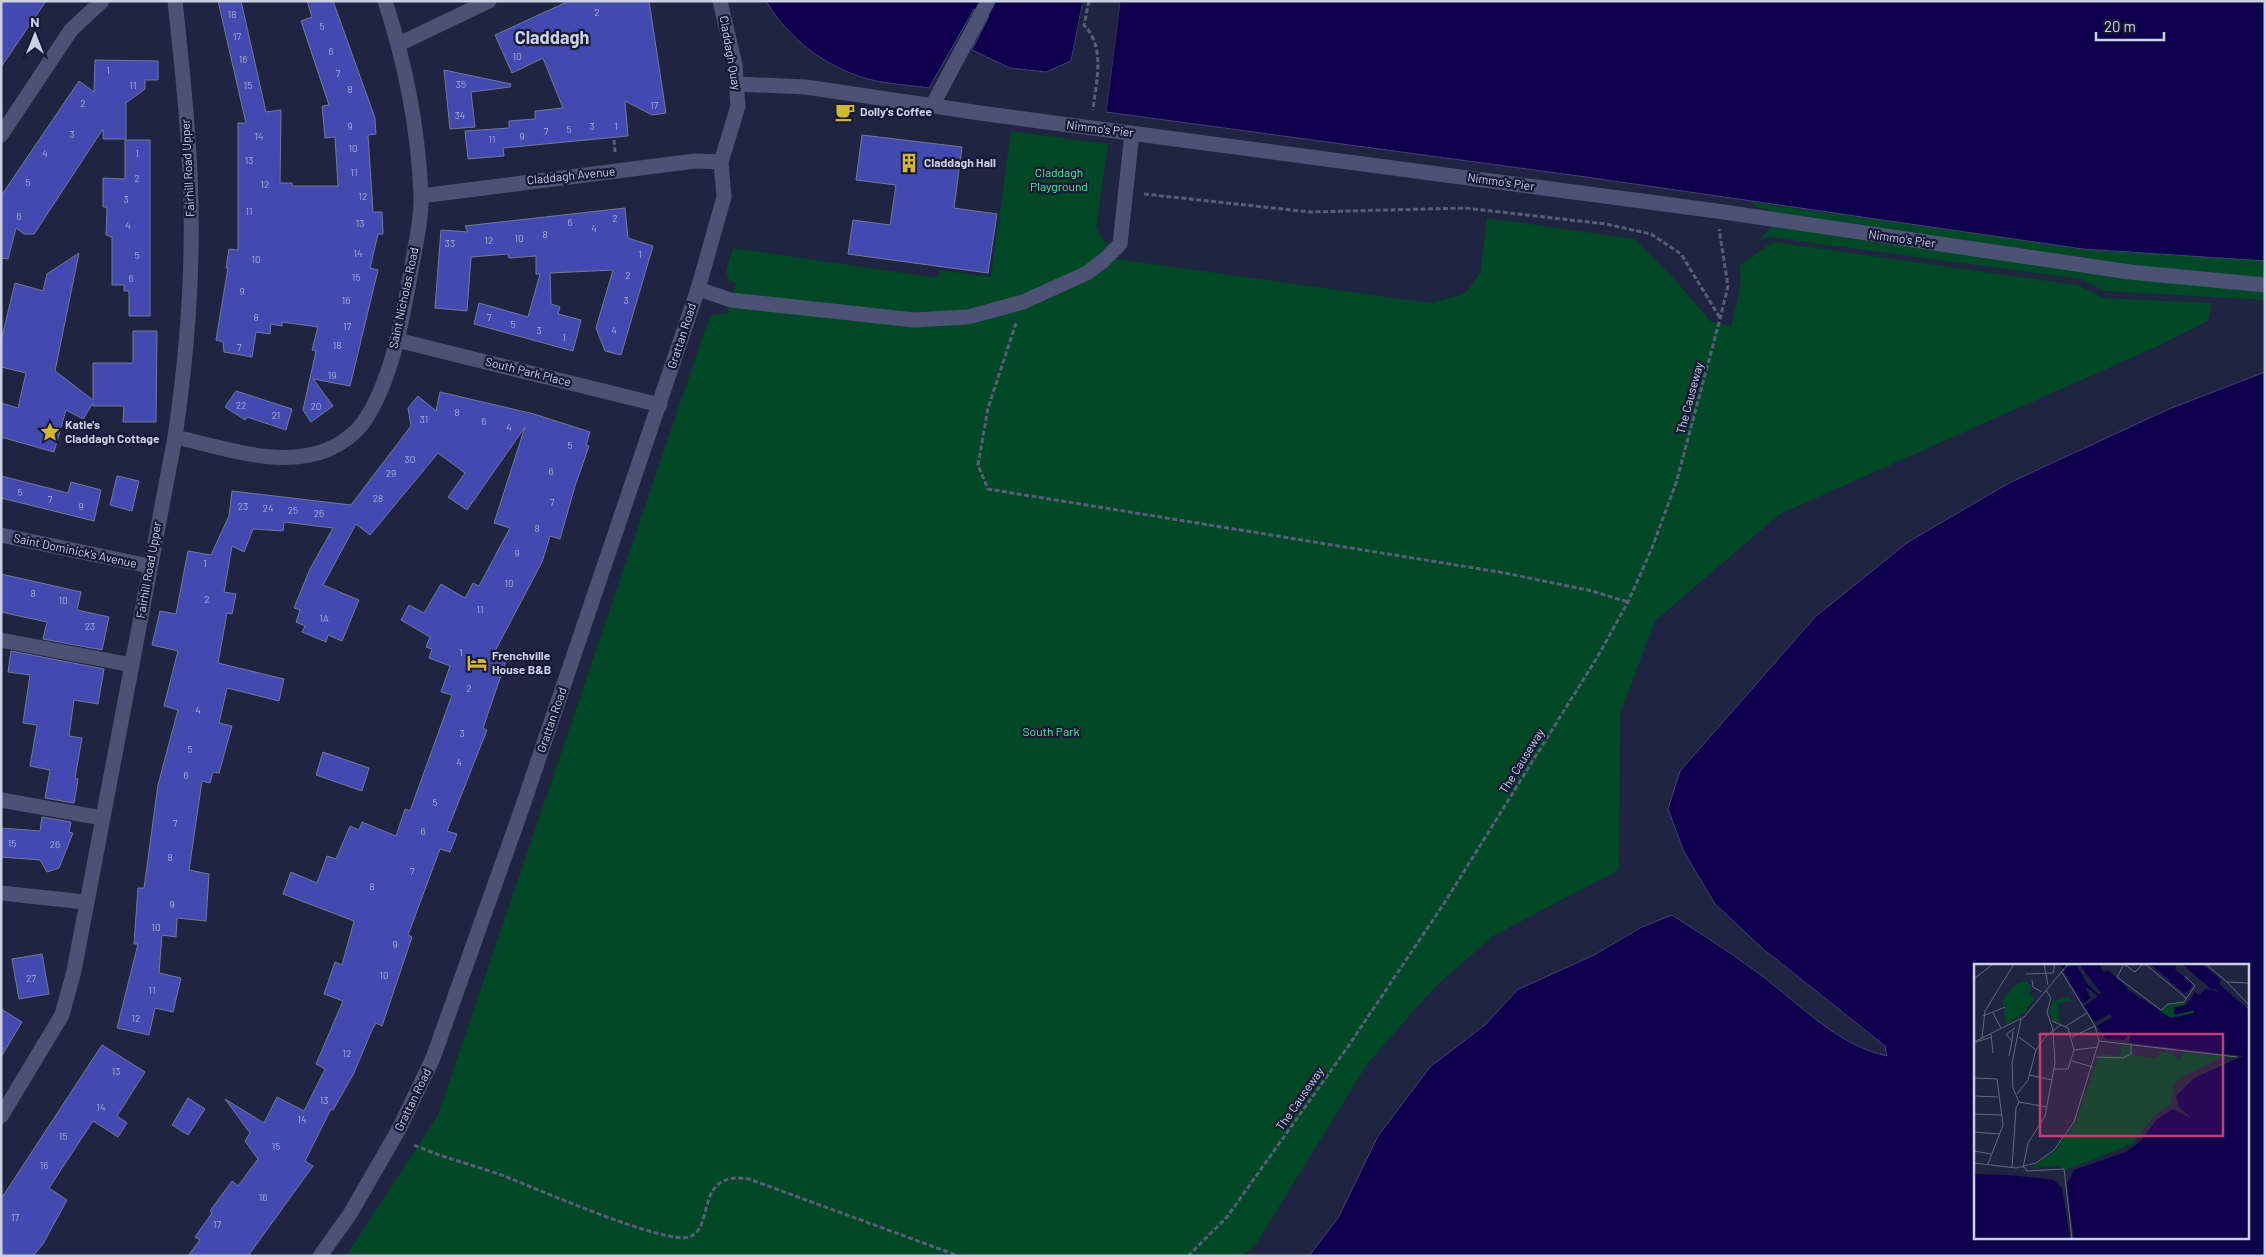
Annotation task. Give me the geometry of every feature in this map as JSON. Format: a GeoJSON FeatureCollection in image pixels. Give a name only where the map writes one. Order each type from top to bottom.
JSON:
{"type":"FeatureCollection","features":[{"type":"Feature","properties":{"kind":"street"},"geometry":{"type":"LineString","coordinates":[[1,135],[71,30],[102,1]]}},
{"type":"Feature","properties":{"kind":"street","name":"Fairhill Road Upper"},"geometry":{"type":"LineString","coordinates":[[1,1116],[62,1016],[74,971],[85,902],[175,437],[185,364],[191,249],[185,106],[175,1]]}},
{"type":"Feature","properties":{"kind":"street","name":"Saint Nicholas Road"},"geometry":{"type":"LineString","coordinates":[[175,437],[261,456],[291,458],[326,450],[352,435],[372,407],[397,340],[417,237],[421,196],[415,124],[399,44],[385,1]]}},
{"type":"Feature","properties":{"kind":"street"},"geometry":{"type":"LineString","coordinates":[[399,44],[488,1]]}},
{"type":"Feature","properties":{"kind":"street","name":"Claddagh Quay"},"geometry":{"type":"LineString","coordinates":[[720,1],[731,46],[737,84],[738,106],[721,162]]}},
{"type":"Feature","properties":{"kind":"street"},"geometry":{"type":"LineString","coordinates":[[932,106],[988,1]]}},
{"type":"Feature","properties":{"kind":"street","name":"Nimmo's Pier"},"geometry":{"type":"LineString","coordinates":[[737,84],[806,87],[932,106],[1717,211],[2130,272],[2265,285]]}},
{"type":"Feature","properties":{"kind":"street"},"geometry":{"type":"LineString","coordinates":[[698,289],[731,300],[805,310],[914,320],[968,317],[1022,302],[1087,273],[1120,244],[1132,132]]}},
{"type":"Feature","properties":{"kind":"street","name":"Claddagh Avenue"},"geometry":{"type":"LineString","coordinates":[[421,196],[695,161],[721,162]]}},
{"type":"Feature","properties":{"kind":"street","name":"Grattan Road"},"geometry":{"type":"LineString","coordinates":[[320,1256],[350,1214],[394,1138],[433,1058],[524,802],[698,289],[724,197],[721,162]]}},
{"type":"Feature","properties":{"kind":"street","name":"South Park Place"},"geometry":{"type":"LineString","coordinates":[[397,340],[660,404]]}},
{"type":"Feature","properties":{"kind":"street","name":"Saint Dominick's Avenue"},"geometry":{"type":"LineString","coordinates":[[1,535],[149,566]]}},
{"type":"Feature","properties":{"kind":"street"},"geometry":{"type":"LineString","coordinates":[[1,640],[132,665]]}},
{"type":"Feature","properties":{"kind":"street"},"geometry":{"type":"LineString","coordinates":[[1,800],[102,818]]}},
{"type":"Feature","properties":{"kind":"street"},"geometry":{"type":"LineString","coordinates":[[1,893],[85,902]]}},
{"type":"Feature","properties":{"kind":"path"},"geometry":{"type":"LineString","coordinates":[[1089,1],[1084,25],[1094,36],[1098,65],[1097,128]]}},
{"type":"Feature","properties":{"kind":"path"},"geometry":{"type":"LineString","coordinates":[[614,140],[616,159]]}},
{"type":"Feature","properties":{"kind":"path"},"geometry":{"type":"LineString","coordinates":[[1126,192],[1310,212],[1465,208],[1615,226],[1651,234],[1681,254],[1720,318]]}},
{"type":"Feature","properties":{"kind":"path","name":"The Causeway"},"geometry":{"type":"LineString","coordinates":[[1188,1256],[1227,1216],[1346,1048],[1445,902],[1598,656],[1628,602],[1652,548],[1676,483],[1728,286],[1717,211]]}},
{"type":"Feature","properties":{"kind":"path"},"geometry":{"type":"LineString","coordinates":[[1022,302],[988,408],[978,465],[988,489],[1505,573],[1592,591],[1628,602]]}},
{"type":"Feature","properties":{"kind":"path"},"geometry":{"type":"LineString","coordinates":[[414,1145],[638,1228],[682,1239],[692,1237],[699,1229],[712,1193],[717,1185],[730,1177],[737,1177],[749,1179],[959,1256]]}},
{"type":"Feature","properties":{"kind":"green space","name":"South Park"},"geometry":{"type":"Polygon","coordinates":[[[1011,131],[1108,144],[1096,228],[1116,259],[1431,303],[1465,294],[1480,273],[1487,218],[1634,239],[1677,282],[1710,321],[1731,327],[1741,282],[1739,266],[1773,242],[2077,285],[2103,298],[2212,303],[2208,321],[2158,346],[1780,514],[1655,621],[1620,714],[1619,870],[1493,936],[1433,989],[1367,1064],[1256,1244],[1242,1256],[346,1256],[438,1115],[709,318],[714,314],[727,314],[736,283],[728,280],[726,270],[733,248],[938,278],[939,270],[991,277],[1011,131]]]}},
{"type":"Feature","properties":{"kind":"green space"},"geometry":{"type":"Polygon","coordinates":[[[1750,202],[2083,249],[2265,261],[2265,280],[2183,274],[1791,217],[1759,208],[1750,202]]]}},
{"type":"Feature","properties":{"kind":"green space"},"geometry":{"type":"Polygon","coordinates":[[[1773,226],[2265,290],[2265,300],[2105,291],[2081,279],[1769,237],[1760,239],[1773,226]]]}},
{"type":"Feature","properties":{"kind":"shaded area"},"geometry":{"type":"Polygon","coordinates":[[[766,1],[1083,1],[1071,61],[1046,72],[1010,68],[972,50],[989,16],[974,9],[929,88],[875,81],[837,67],[810,50],[797,39],[775,15],[766,1]]]}},
{"type":"Feature","properties":{"kind":"shaded area"},"geometry":{"type":"Polygon","coordinates":[[[1120,1],[2265,1],[2265,261],[2083,249],[1586,177],[1106,112],[1120,1]]]}},
{"type":"Feature","properties":{"kind":"shaded area"},"geometry":{"type":"Polygon","coordinates":[[[2265,372],[2265,1256],[1309,1256],[1338,1218],[1378,1136],[1430,1067],[1486,1024],[1517,990],[1594,955],[1642,927],[1672,915],[1754,970],[1833,1032],[1868,1050],[1887,1056],[1885,1046],[1762,948],[1715,904],[1684,852],[1668,809],[1680,771],[1815,617],[1908,542],[2009,483],[2169,409],[2265,372]]]}},
{"type":"Feature","properties":{"kind":"pier"},"geometry":{"type":"Polygon","coordinates":[[[1083,1],[1085,2],[1074,61],[1071,64],[1083,1]]]}},
{"type":"Feature","properties":{"kind":"pier"},"geometry":{"type":"Polygon","coordinates":[[[1118,1],[1120,1],[1106,112],[1103,111],[1118,1]]]}},
{"type":"Feature","properties":{"kind":"building"},"geometry":{"type":"Polygon","coordinates":[[[1,1],[46,1],[1,67],[1,1]]]}},
{"type":"Feature","properties":{"kind":"building"},"geometry":{"type":"Polygon","coordinates":[[[218,1],[241,1],[266,112],[281,110],[280,183],[292,183],[292,186],[338,186],[335,137],[325,138],[322,106],[329,105],[301,21],[312,17],[307,1],[333,1],[375,118],[376,134],[368,135],[373,212],[382,212],[383,234],[378,234],[370,268],[378,270],[350,386],[313,379],[333,406],[311,422],[303,410],[316,351],[312,350],[318,327],[282,322],[282,326],[271,324],[270,334],[256,332],[252,357],[224,352],[223,342],[216,340],[228,268],[226,268],[229,249],[238,250],[238,123],[246,123],[218,1]]]}},
{"type":"Feature","properties":{"kind":"building"},"geometry":{"type":"Polygon","coordinates":[[[569,1],[649,1],[666,113],[652,115],[625,101],[628,136],[503,148],[504,156],[468,159],[465,131],[509,128],[509,121],[535,119],[535,111],[563,108],[543,58],[512,73],[495,35],[569,1]]]}},
{"type":"Feature","properties":{"kind":"building"},"geometry":{"type":"Polygon","coordinates":[[[95,60],[158,61],[158,80],[145,80],[145,89],[126,103],[126,139],[103,139],[103,129],[34,234],[24,234],[16,228],[8,259],[1,258],[1,196],[79,81],[94,92],[95,60]]]}},
{"type":"Feature","properties":{"kind":"building"},"geometry":{"type":"Polygon","coordinates":[[[444,70],[511,84],[510,87],[471,92],[475,127],[450,129],[444,70]]]}},
{"type":"Feature","properties":{"kind":"building"},"geometry":{"type":"Polygon","coordinates":[[[862,135],[962,147],[954,208],[997,214],[988,273],[848,254],[853,220],[890,225],[896,185],[856,180],[862,135]]]}},
{"type":"Feature","properties":{"kind":"building"},"geometry":{"type":"Polygon","coordinates":[[[125,140],[150,140],[150,316],[129,316],[129,291],[124,291],[124,285],[112,285],[112,237],[106,235],[107,207],[103,207],[103,178],[125,179],[125,140]]]}},
{"type":"Feature","properties":{"kind":"building"},"geometry":{"type":"Polygon","coordinates":[[[625,208],[628,238],[653,246],[621,355],[605,351],[596,328],[613,270],[550,273],[551,304],[560,307],[558,314],[581,320],[573,351],[474,324],[479,303],[528,317],[540,274],[536,274],[536,256],[509,258],[508,254],[471,257],[467,311],[435,308],[441,230],[468,232],[465,226],[625,208]]]}},
{"type":"Feature","properties":{"kind":"building"},"geometry":{"type":"Polygon","coordinates":[[[79,253],[55,371],[93,400],[93,363],[133,363],[133,331],[157,331],[156,422],[123,422],[124,406],[93,406],[93,403],[83,419],[66,410],[54,452],[1,437],[1,403],[18,408],[26,373],[1,367],[1,341],[15,283],[43,291],[47,274],[79,253]]]}},
{"type":"Feature","properties":{"kind":"building"},"geometry":{"type":"Polygon","coordinates":[[[236,391],[292,409],[286,430],[247,417],[245,420],[225,407],[236,391]]]}},
{"type":"Feature","properties":{"kind":"building"},"geometry":{"type":"Polygon","coordinates":[[[440,392],[534,414],[590,432],[586,445],[589,446],[560,539],[550,536],[542,562],[494,653],[507,658],[483,728],[487,730],[447,831],[457,834],[450,852],[440,849],[408,935],[412,937],[382,1026],[376,1023],[372,1030],[353,1075],[333,1110],[331,1109],[305,1161],[313,1166],[248,1256],[188,1256],[200,1240],[195,1237],[212,1213],[210,1211],[232,1181],[238,1186],[258,1159],[245,1141],[250,1133],[225,1099],[264,1123],[277,1097],[304,1111],[325,1069],[316,1064],[343,1001],[324,994],[335,962],[342,965],[354,921],[283,894],[291,872],[317,883],[327,856],[336,859],[350,826],[359,830],[362,822],[396,836],[405,809],[410,811],[452,695],[441,692],[450,666],[429,658],[432,649],[426,647],[430,637],[401,620],[409,605],[424,613],[441,584],[465,598],[473,583],[479,586],[510,528],[494,523],[525,427],[467,510],[448,497],[465,473],[438,453],[370,535],[356,524],[323,585],[359,600],[342,641],[328,635],[326,642],[302,632],[305,626],[296,622],[300,610],[294,608],[310,569],[333,528],[284,522],[283,531],[253,529],[244,552],[232,546],[224,592],[236,594],[232,614],[227,613],[218,663],[284,679],[279,701],[227,688],[219,723],[232,726],[219,773],[213,772],[210,783],[202,781],[189,870],[209,874],[206,921],[177,918],[176,937],[162,935],[159,973],[181,978],[173,1012],[155,1008],[149,1035],[117,1028],[138,944],[134,944],[138,888],[144,888],[158,785],[178,710],[164,706],[178,651],[152,645],[160,611],[176,614],[188,551],[211,555],[229,516],[232,491],[351,505],[411,426],[408,408],[418,396],[436,411],[440,392]]]}},
{"type":"Feature","properties":{"kind":"building"},"geometry":{"type":"Polygon","coordinates":[[[1,476],[68,493],[71,482],[101,490],[94,521],[1,498],[1,476]]]}},
{"type":"Feature","properties":{"kind":"building"},"geometry":{"type":"Polygon","coordinates":[[[117,476],[139,481],[132,511],[110,505],[117,476]]]}},
{"type":"Feature","properties":{"kind":"building"},"geometry":{"type":"Polygon","coordinates":[[[1,574],[81,592],[77,610],[109,617],[102,650],[43,639],[47,622],[1,612],[1,574]]]}},
{"type":"Feature","properties":{"kind":"building"},"geometry":{"type":"Polygon","coordinates":[[[11,651],[104,669],[98,704],[74,700],[69,736],[82,738],[75,778],[78,779],[74,803],[45,798],[50,770],[30,766],[37,725],[23,723],[30,675],[8,672],[11,651]]]}},
{"type":"Feature","properties":{"kind":"building"},"geometry":{"type":"Polygon","coordinates":[[[323,752],[369,768],[362,791],[316,775],[323,752]]]}},
{"type":"Feature","properties":{"kind":"building"},"geometry":{"type":"Polygon","coordinates":[[[42,817],[71,822],[69,832],[73,833],[59,868],[47,872],[40,860],[1,857],[1,828],[40,831],[42,817]]]}},
{"type":"Feature","properties":{"kind":"building"},"geometry":{"type":"Polygon","coordinates":[[[42,954],[49,994],[19,999],[12,959],[42,954]]]}},
{"type":"Feature","properties":{"kind":"building"},"geometry":{"type":"Polygon","coordinates":[[[1,1009],[22,1022],[1,1057],[1,1009]]]}},
{"type":"Feature","properties":{"kind":"building"},"geometry":{"type":"Polygon","coordinates":[[[102,1045],[145,1072],[117,1116],[127,1123],[118,1137],[93,1121],[49,1188],[67,1200],[43,1244],[33,1256],[1,1256],[1,1199],[102,1045]]]}},
{"type":"Feature","properties":{"kind":"building"},"geometry":{"type":"Polygon","coordinates":[[[188,1098],[205,1109],[188,1135],[172,1125],[188,1098]]]}},
{"type":"Feature","properties":{"kind":"place","name":"Dolly's Coffee"},"geometry":{"type":"Point","coordinates":[845,112]}},
{"type":"Feature","properties":{"kind":"place","name":"Claddagh Hall"},"geometry":{"type":"Point","coordinates":[909,163]}},
{"type":"Feature","properties":{"kind":"place","name":"Katie's Claddagh Cottage"},"geometry":{"type":"Point","coordinates":[50,432]}},
{"type":"Feature","properties":{"kind":"place","name":"Frenchville House B&B"},"geometry":{"type":"Point","coordinates":[477,663]}},
{"type":"Feature","properties":{"kind":"district","name":"Claddagh"},"geometry":{"type":"Point","coordinates":[552,38]}},
{"type":"Feature","properties":{"kind":"park label","name":"Claddagh Playground"},"geometry":{"type":"Point","coordinates":[1059,180]}}]}
